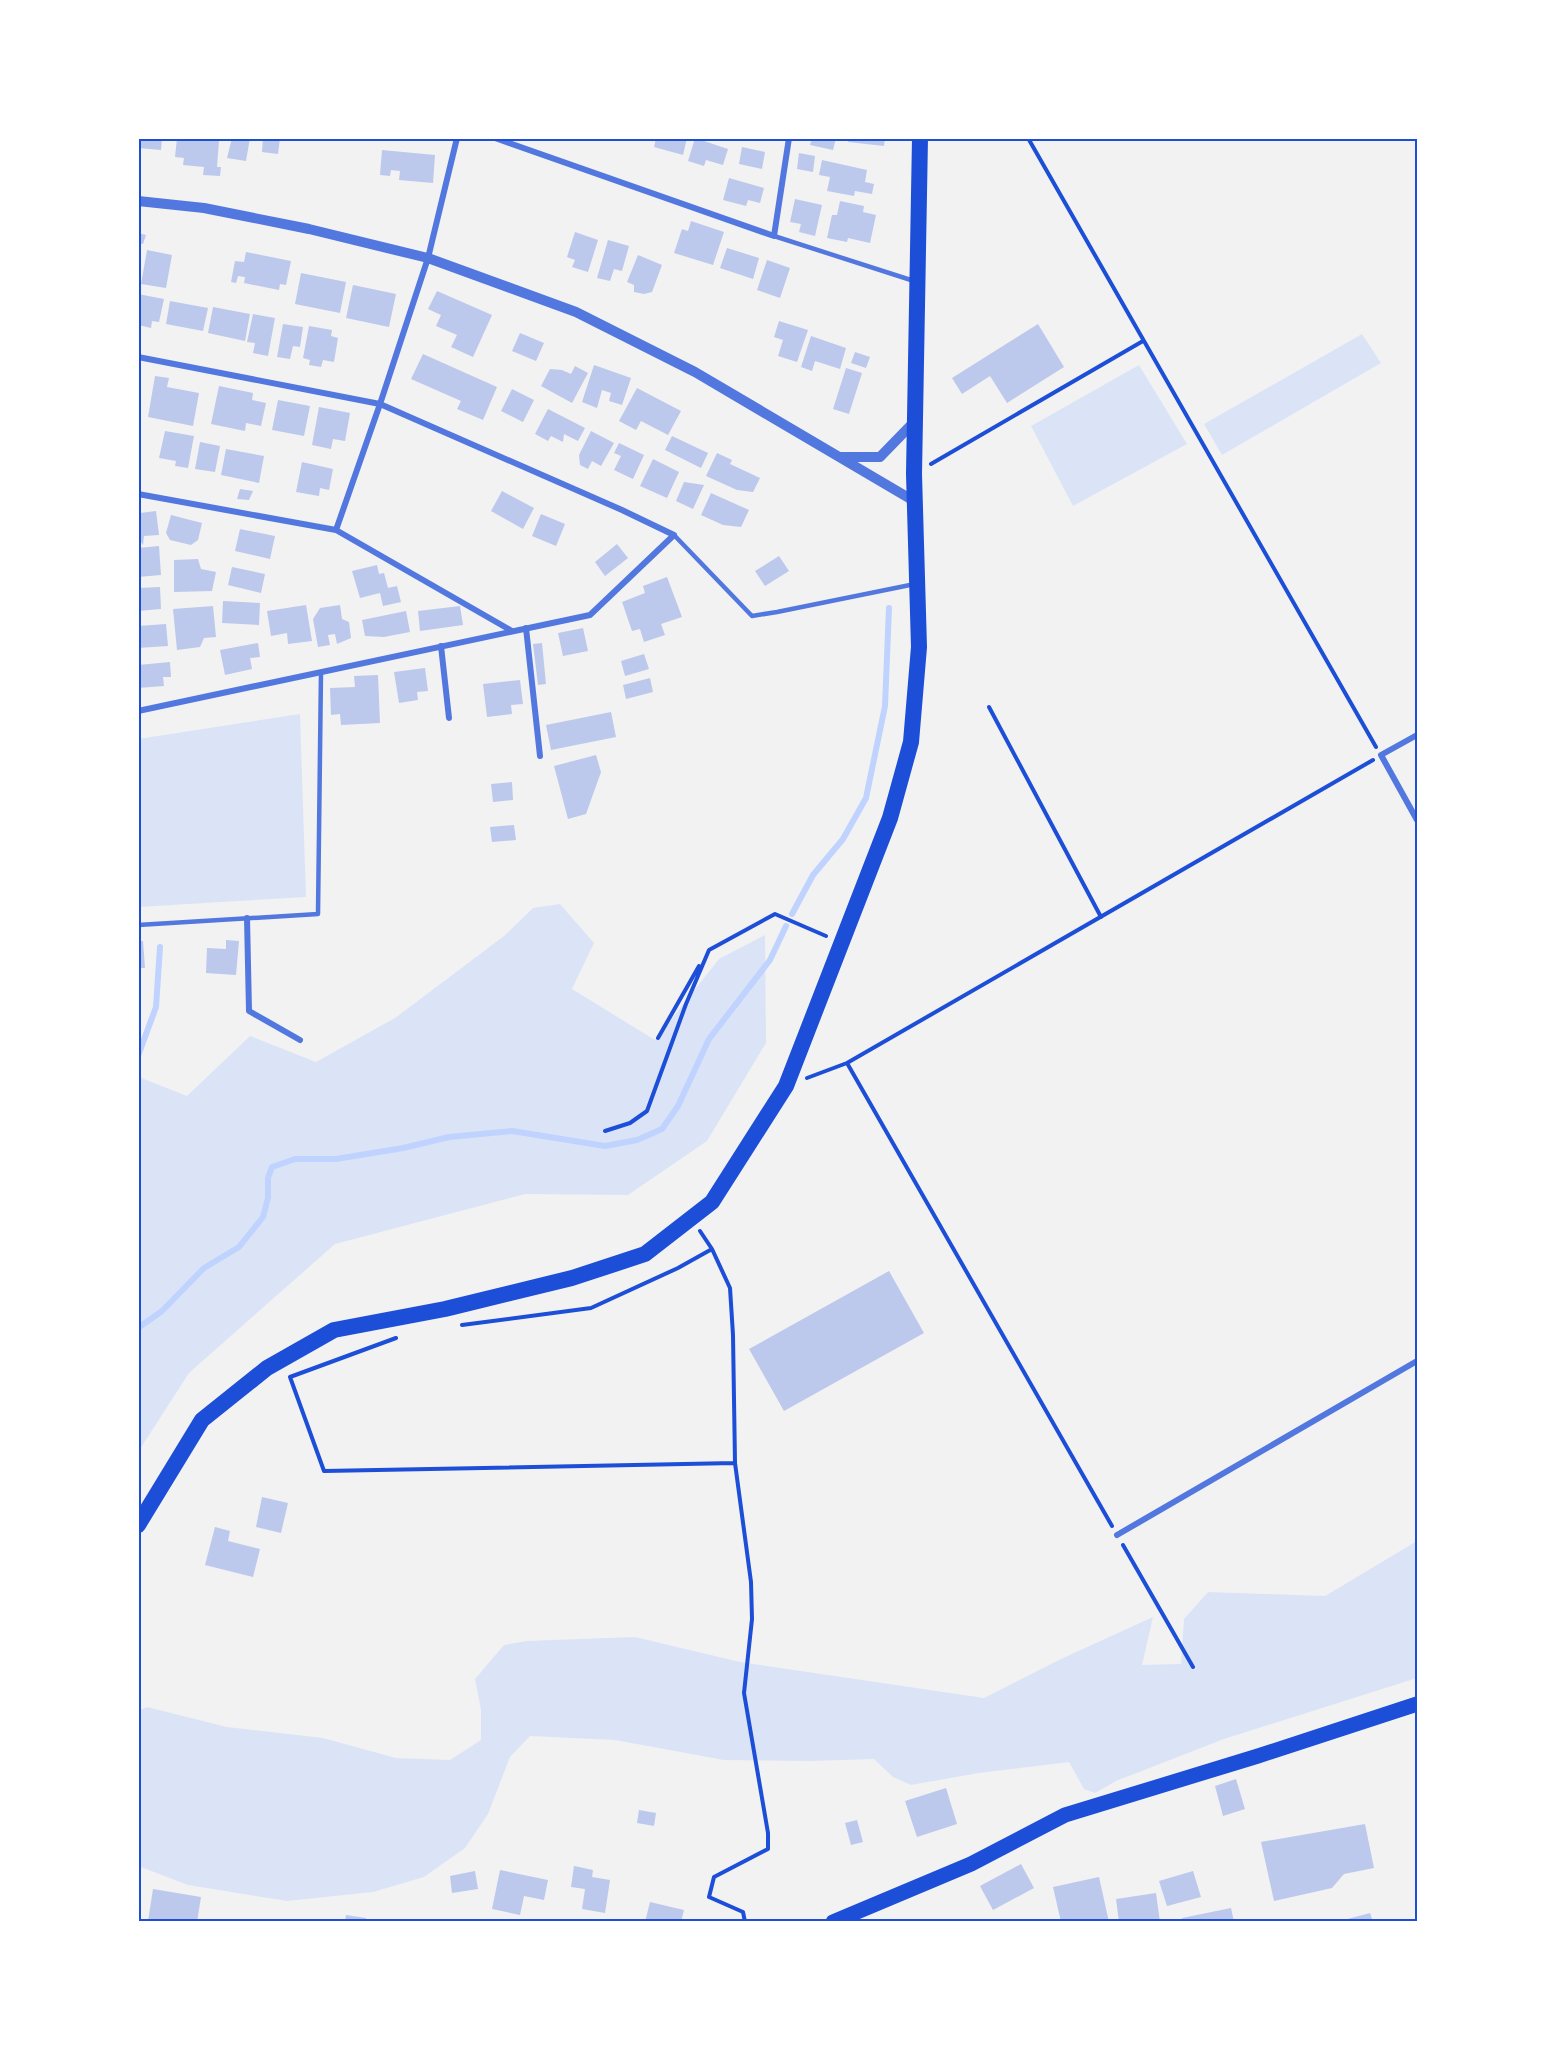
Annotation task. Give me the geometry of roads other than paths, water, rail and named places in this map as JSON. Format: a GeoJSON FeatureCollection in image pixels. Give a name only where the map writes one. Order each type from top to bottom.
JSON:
{"type":"FeatureCollection","features":[{"type":"Feature","properties":{"kind":"highway"},"geometry":{"type":"LineString","coordinates":[[138,1525],[202,1420],[267,1368],[333,1330],[445,1309],[572,1278],[645,1254],[712,1202],[786,1086],[890,818],[911,742],[919,647],[914,422],[920,138]]}},
{"type":"Feature","properties":{"kind":"main road"},"geometry":{"type":"LineString","coordinates":[[833,1922],[859,1918],[1065,1815],[1417,1704]]}},
{"type":"Feature","properties":{"kind":"street"},"geometry":{"type":"LineString","coordinates":[[336,530],[428,258],[457,138]]}},
{"type":"Feature","properties":{"kind":"street"},"geometry":{"type":"LineString","coordinates":[[495,138],[774,236],[789,138]]}},
{"type":"Feature","properties":{"kind":"street"},"geometry":{"type":"LineString","coordinates":[[138,201],[204,208],[309,229],[428,258],[576,312],[695,372],[914,501]]}},
{"type":"Feature","properties":{"kind":"street"},"geometry":{"type":"LineString","coordinates":[[138,357],[380,404],[622,510],[674,536],[590,615],[138,711]]}},
{"type":"Feature","properties":{"kind":"street"},"geometry":{"type":"LineString","coordinates":[[838,457],[880,457],[914,422]]}},
{"type":"Feature","properties":{"kind":"street"},"geometry":{"type":"LineString","coordinates":[[138,494],[336,530],[513,631]]}},
{"type":"Feature","properties":{"kind":"street"},"geometry":{"type":"LineString","coordinates":[[526,628],[540,756]]}},
{"type":"Feature","properties":{"kind":"street"},"geometry":{"type":"LineString","coordinates":[[441,646],[449,718]]}},
{"type":"Feature","properties":{"kind":"street"},"geometry":{"type":"LineString","coordinates":[[1417,735],[1381,755],[1417,820]]}},
{"type":"Feature","properties":{"kind":"street"},"geometry":{"type":"LineString","coordinates":[[247,918],[249,1011],[300,1040]]}},
{"type":"Feature","properties":{"kind":"street"},"geometry":{"type":"LineString","coordinates":[[1117,1535],[1417,1361]]}},
{"type":"Feature","properties":{"kind":"lane"},"geometry":{"type":"LineString","coordinates":[[774,236],[916,282]]}},
{"type":"Feature","properties":{"kind":"lane"},"geometry":{"type":"LineString","coordinates":[[674,536],[752,616],[917,583]]}},
{"type":"Feature","properties":{"kind":"lane"},"geometry":{"type":"LineString","coordinates":[[138,924],[318,914],[321,672]]}},
{"type":"Feature","properties":{"kind":"waterway"},"geometry":{"type":"LineString","coordinates":[[792,914],[813,875],[843,839],[866,798],[885,706],[889,608]]}},
{"type":"Feature","properties":{"kind":"waterway"},"geometry":{"type":"LineString","coordinates":[[138,1328],[162,1311],[204,1268],[239,1247],[263,1217],[268,1198],[268,1178],[272,1167],[295,1159],[336,1159],[403,1148],[449,1137],[512,1131],[605,1146],[637,1140],[662,1129],[678,1106],[709,1039],[770,960],[786,926]]}},
{"type":"Feature","properties":{"kind":"waterway"},"geometry":{"type":"LineString","coordinates":[[138,1056],[156,1007],[160,947]]}}]}
